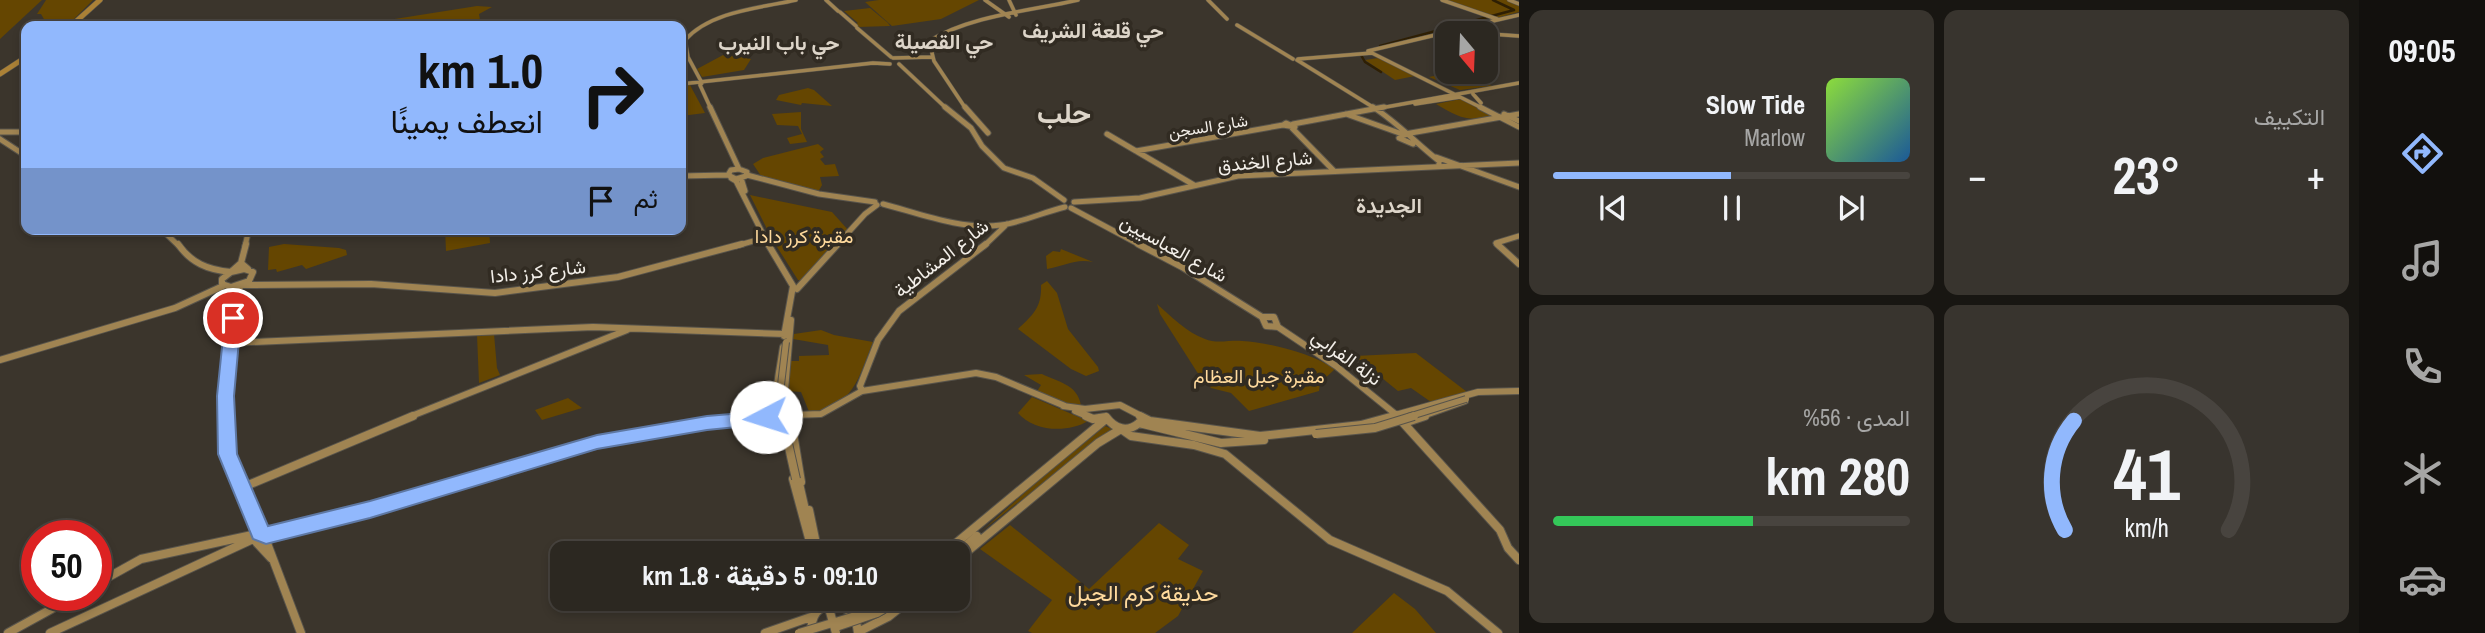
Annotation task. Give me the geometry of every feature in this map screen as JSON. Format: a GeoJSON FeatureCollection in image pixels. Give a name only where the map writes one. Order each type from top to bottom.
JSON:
{"type":"FeatureCollection","features":[{"type":"Feature","properties":{"kind":"highway"},"geometry":{"type":"LineString","coordinates":[[74,21],[97,0]]}},
{"type":"Feature","properties":{"kind":"highway"},"geometry":{"type":"LineString","coordinates":[[0,76],[21,62]]}},
{"type":"Feature","properties":{"kind":"main road"},"geometry":{"type":"LineString","coordinates":[[686,36],[693,29],[724,17],[794,0]]}},
{"type":"Feature","properties":{"kind":"main road"},"geometry":{"type":"LineString","coordinates":[[824,0],[898,63],[920,86]]}},
{"type":"Feature","properties":{"kind":"main road"},"geometry":{"type":"LineString","coordinates":[[985,0],[1010,17]]}},
{"type":"Feature","properties":{"kind":"main road"},"geometry":{"type":"LineString","coordinates":[[1009,0],[1016,15]]}},
{"type":"Feature","properties":{"kind":"main road"},"geometry":{"type":"LineString","coordinates":[[988,133],[932,57],[928,42],[936,35],[959,28],[1078,0]]}},
{"type":"Feature","properties":{"kind":"main road"},"geometry":{"type":"LineString","coordinates":[[1208,0],[1227,19],[1224,20],[1296,59],[1398,123],[1405,135]]}},
{"type":"Feature","properties":{"kind":"main road"},"geometry":{"type":"LineString","coordinates":[[1442,0],[1495,19]]}},
{"type":"Feature","properties":{"kind":"main road"},"geometry":{"type":"LineString","coordinates":[[1510,0],[1519,4]]}},
{"type":"Feature","properties":{"kind":"main road"},"geometry":{"type":"LineString","coordinates":[[1490,21],[1519,14]]}},
{"type":"Feature","properties":{"kind":"main road"},"geometry":{"type":"LineString","coordinates":[[1497,21],[1519,14]]}},
{"type":"Feature","properties":{"kind":"main road"},"geometry":{"type":"LineString","coordinates":[[686,39],[695,29],[724,17]]}},
{"type":"Feature","properties":{"kind":"main road"},"geometry":{"type":"LineString","coordinates":[[1498,33],[1519,36]]}},
{"type":"Feature","properties":{"kind":"main road"},"geometry":{"type":"LineString","coordinates":[[1373,52],[1435,37]]}},
{"type":"Feature","properties":{"kind":"main road"},"geometry":{"type":"LineString","coordinates":[[1296,59],[1373,52],[1435,38]]}},
{"type":"Feature","properties":{"kind":"main road"},"geometry":{"type":"LineString","coordinates":[[873,44],[891,65],[920,86]]}},
{"type":"Feature","properties":{"kind":"main road"},"geometry":{"type":"LineString","coordinates":[[686,46],[688,57],[701,81],[700,85],[739,169]]}},
{"type":"Feature","properties":{"kind":"main road"},"geometry":{"type":"LineString","coordinates":[[1373,52],[1453,91]]}},
{"type":"Feature","properties":{"kind":"main road"},"geometry":{"type":"LineString","coordinates":[[686,57],[695,78],[694,82],[732,165],[730,174]]}},
{"type":"Feature","properties":{"kind":"main road"},"geometry":{"type":"LineString","coordinates":[[686,83],[871,62],[884,58],[932,57]]}},
{"type":"Feature","properties":{"kind":"main road"},"geometry":{"type":"LineString","coordinates":[[701,81],[835,67],[891,65],[932,57]]}},
{"type":"Feature","properties":{"kind":"main road"},"geometry":{"type":"LineString","coordinates":[[1407,68],[1421,78],[1481,103],[1519,127]]}},
{"type":"Feature","properties":{"kind":"main road"},"geometry":{"type":"LineString","coordinates":[[1465,95],[1519,84]]}},
{"type":"Feature","properties":{"kind":"main road"},"geometry":{"type":"LineString","coordinates":[[1334,171],[1293,126],[1519,84]]}},
{"type":"Feature","properties":{"kind":"main road","name":"شارع العباسيين"},"geometry":{"type":"LineString","coordinates":[[920,86],[962,119],[982,146],[1004,167],[1033,178],[1068,205],[1182,267],[1263,316],[1266,326],[1278,327]]}},
{"type":"Feature","properties":{"kind":"main road"},"geometry":{"type":"LineString","coordinates":[[1376,110],[1453,91],[1484,90]]}},
{"type":"Feature","properties":{"kind":"main road"},"geometry":{"type":"LineString","coordinates":[[1465,95],[1505,117],[1519,121]]}},
{"type":"Feature","properties":{"kind":"main road"},"geometry":{"type":"LineString","coordinates":[[1347,114],[1405,135],[1440,162],[1439,166]]}},
{"type":"Feature","properties":{"kind":"main road"},"geometry":{"type":"LineString","coordinates":[[1405,135],[1519,114]]}},
{"type":"Feature","properties":{"kind":"main road"},"geometry":{"type":"LineString","coordinates":[[962,119],[974,117]]}},
{"type":"Feature","properties":{"kind":"main road","name":"شارع السجن"},"geometry":{"type":"LineString","coordinates":[[1139,151],[1293,126]]}},
{"type":"Feature","properties":{"kind":"main road"},"geometry":{"type":"LineString","coordinates":[[0,131],[21,131]]}},
{"type":"Feature","properties":{"kind":"main road"},"geometry":{"type":"LineString","coordinates":[[1109,135],[1194,185]]}},
{"type":"Feature","properties":{"kind":"main road"},"geometry":{"type":"LineString","coordinates":[[0,139],[21,153]]}},
{"type":"Feature","properties":{"kind":"main road"},"geometry":{"type":"LineString","coordinates":[[1431,155],[1519,187]]}},
{"type":"Feature","properties":{"kind":"main road","name":"شارع الخندق"},"geometry":{"type":"LineString","coordinates":[[1068,205],[1137,199],[1238,176],[1519,163]]}},
{"type":"Feature","properties":{"kind":"main road"},"geometry":{"type":"LineString","coordinates":[[730,174],[739,169],[745,170],[744,177],[767,237],[794,277],[797,289],[776,391],[777,417],[798,481]]}},
{"type":"Feature","properties":{"kind":"main road"},"geometry":{"type":"LineString","coordinates":[[730,174],[793,286],[785,390],[787,409],[792,418],[798,481]]}},
{"type":"Feature","properties":{"kind":"main road"},"geometry":{"type":"LineString","coordinates":[[686,175],[730,174],[965,222],[990,224],[1012,222],[1068,205]]}},
{"type":"Feature","properties":{"kind":"main road"},"geometry":{"type":"LineString","coordinates":[[877,203],[976,225],[1007,224],[1068,205]]}},
{"type":"Feature","properties":{"kind":"main road"},"geometry":{"type":"LineString","coordinates":[[797,289],[877,203]]}},
{"type":"Feature","properties":{"kind":"main road","name":"شارع المشاطية"},"geometry":{"type":"LineString","coordinates":[[862,391],[860,386],[877,341],[902,307],[937,279],[982,251],[1007,224]]}},
{"type":"Feature","properties":{"kind":"main road"},"geometry":{"type":"LineString","coordinates":[[173,235],[191,260],[223,274],[248,269]]}},
{"type":"Feature","properties":{"kind":"main road"},"geometry":{"type":"LineString","coordinates":[[231,272],[241,263],[248,235]]}},
{"type":"Feature","properties":{"kind":"main road"},"geometry":{"type":"LineString","coordinates":[[1519,236],[1496,243],[1519,264]]}},
{"type":"Feature","properties":{"kind":"main road","name":"شارع كرز دادا"},"geometry":{"type":"LineString","coordinates":[[233,287],[372,284],[495,293],[618,277],[764,238]]}},
{"type":"Feature","properties":{"kind":"main road"},"geometry":{"type":"LineString","coordinates":[[241,263],[252,271],[258,283],[267,285]]}},
{"type":"Feature","properties":{"kind":"main road"},"geometry":{"type":"LineString","coordinates":[[223,274],[221,282],[233,287]]}},
{"type":"Feature","properties":{"kind":"main road"},"geometry":{"type":"LineString","coordinates":[[0,360],[184,304],[253,277]]}},
{"type":"Feature","properties":{"kind":"main road"},"geometry":{"type":"LineString","coordinates":[[233,287],[225,396],[228,454],[266,555],[271,558],[295,612],[301,633]]}},
{"type":"Feature","properties":{"kind":"main road","name":"نزلة الفرابي"},"geometry":{"type":"LineString","coordinates":[[1278,327],[1323,357],[1405,422],[1500,530],[1508,548],[1519,560]]}},
{"type":"Feature","properties":{"kind":"main road"},"geometry":{"type":"LineString","coordinates":[[230,343],[577,328],[632,328],[786,339]]}},
{"type":"Feature","properties":{"kind":"main road"},"geometry":{"type":"LineString","coordinates":[[242,488],[388,425],[632,328]]}},
{"type":"Feature","properties":{"kind":"main road"},"geometry":{"type":"LineString","coordinates":[[786,339],[782,390],[811,541]]}},
{"type":"Feature","properties":{"kind":"main road"},"geometry":{"type":"LineString","coordinates":[[112,575],[141,559],[260,537],[370,510],[605,440],[711,423],[821,414],[862,391],[987,374],[1093,419],[1106,415]]}},
{"type":"Feature","properties":{"kind":"main road"},"geometry":{"type":"LineString","coordinates":[[1314,433],[1361,425],[1464,398],[1519,392]]}},
{"type":"Feature","properties":{"kind":"main road"},"geometry":{"type":"LineString","coordinates":[[1314,433],[1375,431],[1457,405],[1464,398]]}},
{"type":"Feature","properties":{"kind":"main road"},"geometry":{"type":"LineString","coordinates":[[970,542],[1120,405],[1138,420],[1221,443],[1375,428],[1464,398]]}},
{"type":"Feature","properties":{"kind":"main road"},"geometry":{"type":"LineString","coordinates":[[777,417],[787,409]]}},
{"type":"Feature","properties":{"kind":"main road"},"geometry":{"type":"LineString","coordinates":[[1106,415],[1121,429],[1136,437],[1194,445],[1225,454],[1330,540],[1447,591],[1498,633]]}},
{"type":"Feature","properties":{"kind":"main road"},"geometry":{"type":"LineString","coordinates":[[1138,420],[1257,438]]}},
{"type":"Feature","properties":{"kind":"main road"},"geometry":{"type":"LineString","coordinates":[[962,541],[1065,472],[1108,435],[1121,429],[1130,429],[1138,420]]}},
{"type":"Feature","properties":{"kind":"main road"},"geometry":{"type":"LineString","coordinates":[[1130,429],[1136,437]]}},
{"type":"Feature","properties":{"kind":"main road"},"geometry":{"type":"LineString","coordinates":[[1203,430],[1205,440]]}},
{"type":"Feature","properties":{"kind":"main road"},"geometry":{"type":"LineString","coordinates":[[1237,434],[1242,441]]}},
{"type":"Feature","properties":{"kind":"main road"},"geometry":{"type":"LineString","coordinates":[[1221,443],[1225,454]]}},
{"type":"Feature","properties":{"kind":"main road"},"geometry":{"type":"LineString","coordinates":[[966,541],[996,519]]}},
{"type":"Feature","properties":{"kind":"main road"},"geometry":{"type":"LineString","coordinates":[[970,546],[996,519]]}},
{"type":"Feature","properties":{"kind":"main road"},"geometry":{"type":"LineString","coordinates":[[50,633],[260,537]]}},
{"type":"Feature","properties":{"kind":"main road"},"geometry":{"type":"LineString","coordinates":[[8,633],[48,611]]}},
{"type":"Feature","properties":{"kind":"main road"},"geometry":{"type":"LineString","coordinates":[[765,633],[811,617],[817,611]]}},
{"type":"Feature","properties":{"kind":"main road"},"geometry":{"type":"LineString","coordinates":[[829,611],[834,633]]}},
{"type":"Feature","properties":{"kind":"main road"},"geometry":{"type":"LineString","coordinates":[[851,611],[858,624],[858,632],[896,611]]}},
{"type":"Feature","properties":{"kind":"main road"},"geometry":{"type":"LineString","coordinates":[[799,633],[868,611]]}},
{"type":"Feature","properties":{"kind":"main road"},"geometry":{"type":"LineString","coordinates":[[811,617],[812,633],[864,618],[877,611]]}},
{"type":"Feature","properties":{"kind":"green space"},"geometry":{"type":"Polygon","coordinates":[[[0,0],[42,0],[0,39],[0,0]]]}},
{"type":"Feature","properties":{"kind":"green space"},"geometry":{"type":"Polygon","coordinates":[[[46,0],[93,0],[74,19],[45,21],[41,14],[37,14],[46,0]]]}},
{"type":"Feature","properties":{"kind":"green space"},"geometry":{"type":"Polygon","coordinates":[[[979,0],[941,19],[892,26],[865,2],[979,0]]]}},
{"type":"Feature","properties":{"kind":"green space"},"geometry":{"type":"Polygon","coordinates":[[[1444,0],[1507,0],[1519,5],[1519,12],[1497,18],[1444,0]]]}},
{"type":"Feature","properties":{"kind":"green space"},"geometry":{"type":"Polygon","coordinates":[[[477,6],[492,7],[479,14],[480,20],[511,21],[382,21],[477,6]]]}},
{"type":"Feature","properties":{"kind":"green space"},"geometry":{"type":"Polygon","coordinates":[[[870,8],[890,26],[858,27],[855,24],[858,23],[844,11],[870,8]]]}},
{"type":"Feature","properties":{"kind":"green space"},"geometry":{"type":"Polygon","coordinates":[[[725,54],[751,59],[744,70],[702,77],[697,69],[725,54]]]}},
{"type":"Feature","properties":{"kind":"green space"},"geometry":{"type":"Polygon","coordinates":[[[1378,58],[1415,76],[1395,80],[1365,60],[1378,58]]]}},
{"type":"Feature","properties":{"kind":"green space"},"geometry":{"type":"Polygon","coordinates":[[[1446,84],[1492,86],[1460,90],[1446,84]]]}},
{"type":"Feature","properties":{"kind":"green space"},"geometry":{"type":"Polygon","coordinates":[[[686,85],[690,85],[705,113],[686,115],[686,85]]]}},
{"type":"Feature","properties":{"kind":"green space"},"geometry":{"type":"Polygon","coordinates":[[[808,88],[832,106],[801,105],[776,100],[779,95],[808,88]]]}},
{"type":"Feature","properties":{"kind":"green space"},"geometry":{"type":"Polygon","coordinates":[[[1461,99],[1495,116],[1464,118],[1436,104],[1461,99]]]}},
{"type":"Feature","properties":{"kind":"green space"},"geometry":{"type":"Polygon","coordinates":[[[801,112],[801,129],[807,142],[790,144],[787,138],[802,134],[798,126],[777,125],[772,114],[801,112]]]}},
{"type":"Feature","properties":{"kind":"green space"},"geometry":{"type":"Polygon","coordinates":[[[818,144],[824,149],[820,152],[824,157],[820,159],[825,165],[835,164],[839,176],[820,177],[822,185],[818,192],[763,179],[753,164],[763,158],[818,144]]]}},
{"type":"Feature","properties":{"kind":"green space","name":"مقبرة كرز دادا"},"geometry":{"type":"Polygon","coordinates":[[[750,195],[832,212],[849,231],[803,281],[798,280],[772,239],[750,195]]]}},
{"type":"Feature","properties":{"kind":"green space"},"geometry":{"type":"Polygon","coordinates":[[[445,235],[489,235],[490,243],[446,251],[445,235]]]}},
{"type":"Feature","properties":{"kind":"green space"},"geometry":{"type":"Polygon","coordinates":[[[284,244],[339,248],[346,250],[347,255],[306,269],[302,265],[277,272],[276,269],[268,270],[269,247],[284,244]]]}},
{"type":"Feature","properties":{"kind":"green space"},"geometry":{"type":"Polygon","coordinates":[[[1061,249],[1093,262],[1075,262],[1047,269],[1046,256],[1053,251],[1060,252],[1061,249]]]}},
{"type":"Feature","properties":{"kind":"green space"},"geometry":{"type":"Polygon","coordinates":[[[1047,281],[1057,293],[1068,329],[1099,371],[1086,376],[1071,369],[1018,329],[1036,310],[1041,285],[1047,281]]]}},
{"type":"Feature","properties":{"kind":"green space","name":"مقبرة جبل العظام"},"geometry":{"type":"Polygon","coordinates":[[[1157,304],[1185,328],[1205,339],[1254,342],[1278,347],[1314,358],[1335,369],[1320,383],[1319,391],[1249,411],[1231,393],[1211,388],[1197,372],[1160,314],[1157,304]]]}},
{"type":"Feature","properties":{"kind":"green space"},"geometry":{"type":"Polygon","coordinates":[[[821,330],[873,342],[858,379],[845,397],[825,410],[810,414],[801,392],[788,391],[791,361],[799,361],[799,356],[829,355],[828,345],[793,339],[794,334],[821,330]]]}},
{"type":"Feature","properties":{"kind":"green space"},"geometry":{"type":"Polygon","coordinates":[[[494,334],[500,375],[479,383],[477,335],[494,334]]]}},
{"type":"Feature","properties":{"kind":"green space"},"geometry":{"type":"Polygon","coordinates":[[[1416,353],[1467,392],[1431,402],[1411,388],[1398,391],[1355,356],[1416,353]]]}},
{"type":"Feature","properties":{"kind":"green space"},"geometry":{"type":"Polygon","coordinates":[[[1042,374],[1071,388],[1081,405],[1061,403],[1036,393],[1041,385],[1024,375],[1042,374]]]}},
{"type":"Feature","properties":{"kind":"green space"},"geometry":{"type":"Polygon","coordinates":[[[1032,397],[1088,421],[1061,429],[1033,424],[1018,413],[1032,397]]]}},
{"type":"Feature","properties":{"kind":"green space"},"geometry":{"type":"Polygon","coordinates":[[[568,398],[582,408],[542,420],[535,410],[568,398]]]}},
{"type":"Feature","properties":{"kind":"green space"},"geometry":{"type":"Polygon","coordinates":[[[1105,426],[1112,429],[983,530],[1031,487],[1105,426]]]}},
{"type":"Feature","properties":{"kind":"green space","name":"حديقة كرم الجبل"},"geometry":{"type":"Polygon","coordinates":[[[1159,523],[1189,545],[1178,559],[1203,571],[1178,616],[1155,633],[1032,633],[1028,631],[1052,600],[980,549],[1010,525],[1089,589],[1159,523]]]}},
{"type":"Feature","properties":{"kind":"green space"},"geometry":{"type":"Polygon","coordinates":[[[1394,593],[1415,609],[1436,633],[1352,633],[1394,593]]]}},
{"type":"Feature","properties":{"kind":"waterway"},"geometry":{"type":"LineString","coordinates":[[1380,46],[1514,10],[1493,0]]}},
{"type":"Feature","properties":{"kind":"waterway"},"geometry":{"type":"LineString","coordinates":[[1361,55],[1365,62],[1381,72]]}},
{"type":"Feature","properties":{"kind":"district","name":"حي قلعة الشريف"},"geometry":{"type":"Point","coordinates":[1093,31]}},
{"type":"Feature","properties":{"kind":"district","name":"حي القصيلة"},"geometry":{"type":"Point","coordinates":[944,42]}},
{"type":"Feature","properties":{"kind":"district","name":"حي باب النيرب"},"geometry":{"type":"Point","coordinates":[779,43]}},
{"type":"Feature","properties":{"kind":"district","name":"حلب"},"geometry":{"type":"Point","coordinates":[1064,113]}},
{"type":"Feature","properties":{"kind":"district","name":"الجديدة"},"geometry":{"type":"Point","coordinates":[1389,206]}},
{"type":"Feature","properties":{"kind":"route"},"geometry":{"type":"LineString","coordinates":[[233,318],[225,396],[228,454],[257,526],[261,533],[266,535],[370,510],[597,442],[707,423],[766,417]]}}]}
